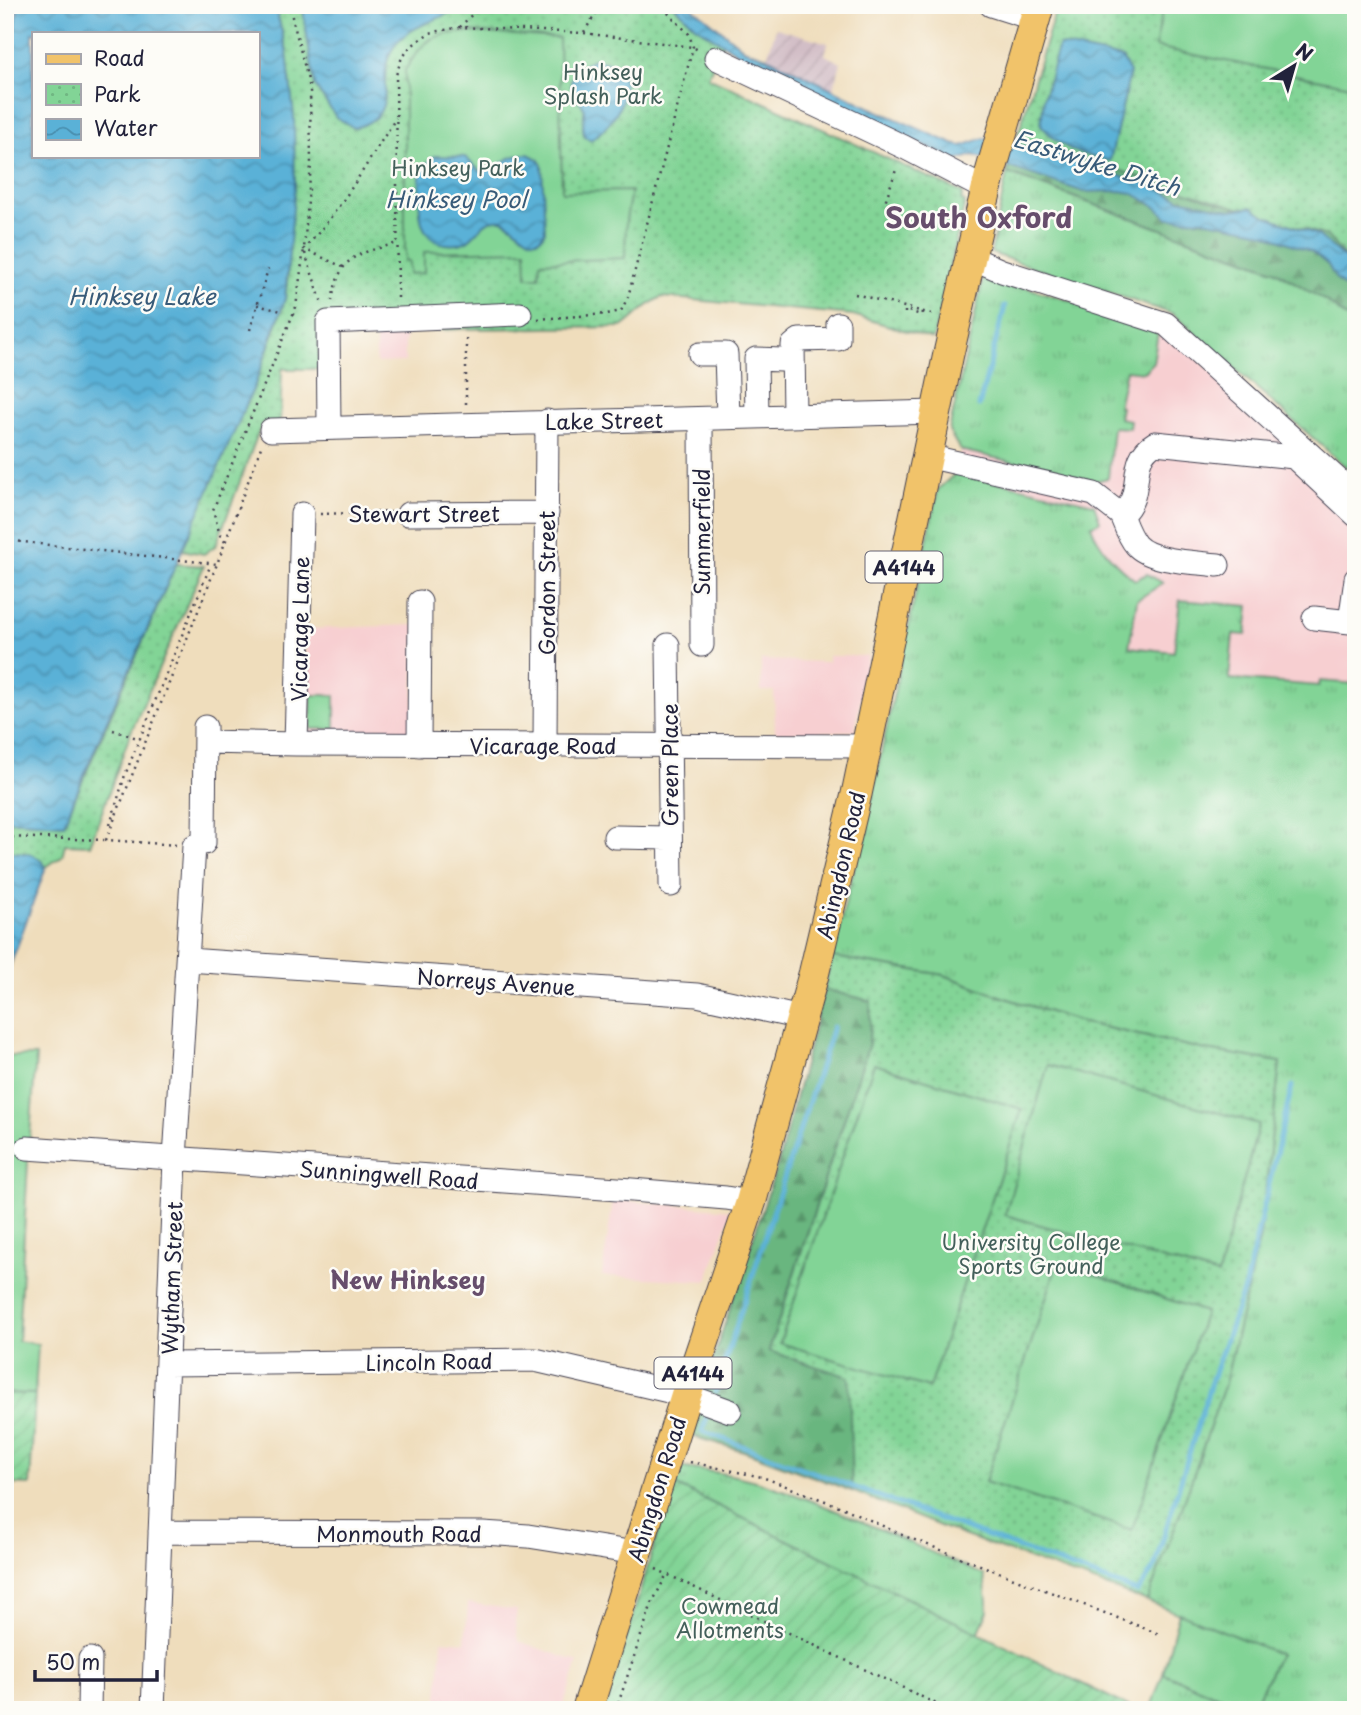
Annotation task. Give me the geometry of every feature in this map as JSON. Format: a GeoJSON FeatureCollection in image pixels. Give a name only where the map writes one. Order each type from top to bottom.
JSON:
{"type":"FeatureCollection","features":[{"type":"Feature","properties":{"kind":"main road","name":"Abingdon Road"},"geometry":{"type":"LineString","coordinates":[[587,1710],[647,1561],[686,1395],[751,1202],[821,944],[867,746],[936,412],[989,180],[1037,12]]}},
{"type":"Feature","properties":{"kind":"street"},"geometry":{"type":"LineString","coordinates":[[991,5],[1037,12]]}},
{"type":"Feature","properties":{"kind":"street"},"geometry":{"type":"LineString","coordinates":[[716,58],[904,147],[989,180]]}},
{"type":"Feature","properties":{"kind":"street"},"geometry":{"type":"LineString","coordinates":[[972,258],[1002,271],[1166,324],[1356,496]]}},
{"type":"Feature","properties":{"kind":"street"},"geometry":{"type":"LineString","coordinates":[[329,427],[328,322],[523,317]]}},
{"type":"Feature","properties":{"kind":"street"},"geometry":{"type":"LineString","coordinates":[[794,414],[793,345],[799,341],[838,339],[838,324]]}},
{"type":"Feature","properties":{"kind":"street"},"geometry":{"type":"LineString","coordinates":[[700,354],[726,351],[728,417]]}},
{"type":"Feature","properties":{"kind":"street"},"geometry":{"type":"LineString","coordinates":[[757,416],[756,359],[782,360]]}},
{"type":"Feature","properties":{"kind":"street","name":"Lake Street"},"geometry":{"type":"LineString","coordinates":[[271,430],[936,412]]}},
{"type":"Feature","properties":{"kind":"street","name":"Summerfield"},"geometry":{"type":"LineString","coordinates":[[701,419],[702,645]]}},
{"type":"Feature","properties":{"kind":"street","name":"Gordon Street"},"geometry":{"type":"LineString","coordinates":[[545,745],[547,421]]}},
{"type":"Feature","properties":{"kind":"street"},"geometry":{"type":"LineString","coordinates":[[1121,515],[1133,500],[1140,456],[1155,443],[1294,457],[1356,515]]}},
{"type":"Feature","properties":{"kind":"street"},"geometry":{"type":"LineString","coordinates":[[927,456],[1094,494],[1121,515],[1134,543],[1149,555],[1218,565]]}},
{"type":"Feature","properties":{"kind":"street","name":"Stewart Street"},"geometry":{"type":"LineString","coordinates":[[408,514],[547,513]]}},
{"type":"Feature","properties":{"kind":"street","name":"Vicarage Lane"},"geometry":{"type":"LineString","coordinates":[[296,744],[302,514]]}},
{"type":"Feature","properties":{"kind":"street"},"geometry":{"type":"LineString","coordinates":[[1314,618],[1350,622],[1356,579]]}},
{"type":"Feature","properties":{"kind":"street"},"geometry":{"type":"LineString","coordinates":[[419,744],[420,602]]}},
{"type":"Feature","properties":{"kind":"street","name":"Green Place"},"geometry":{"type":"LineString","coordinates":[[668,645],[671,885]]}},
{"type":"Feature","properties":{"kind":"street","name":"Vicarage Road"},"geometry":{"type":"LineString","coordinates":[[210,737],[296,744],[867,746]]}},
{"type":"Feature","properties":{"kind":"street","name":"Wytham Street"},"geometry":{"type":"LineString","coordinates":[[153,1710],[175,1159],[188,960],[210,737]]}},
{"type":"Feature","properties":{"kind":"street"},"geometry":{"type":"LineString","coordinates":[[615,837],[669,838]]}},
{"type":"Feature","properties":{"kind":"street","name":"Norreys Avenue"},"geometry":{"type":"LineString","coordinates":[[188,960],[697,995],[801,1018]]}},
{"type":"Feature","properties":{"kind":"street","name":"Sunningwell Road"},"geometry":{"type":"LineString","coordinates":[[27,1148],[631,1196],[726,1198],[751,1202]]}},
{"type":"Feature","properties":{"kind":"street","name":"Lincoln Road"},"geometry":{"type":"LineString","coordinates":[[167,1364],[535,1360],[686,1395],[730,1411]]}},
{"type":"Feature","properties":{"kind":"street","name":"Monmouth Road"},"geometry":{"type":"LineString","coordinates":[[160,1532],[483,1533],[528,1536],[647,1561]]}},
{"type":"Feature","properties":{"kind":"street"},"geometry":{"type":"LineString","coordinates":[[89,1710],[90,1658]]}},
{"type":"Feature","properties":{"kind":"path"},"geometry":{"type":"LineString","coordinates":[[225,542],[220,535],[213,510],[296,307],[304,250],[311,165],[310,88],[289,5]]}},
{"type":"Feature","properties":{"kind":"path"},"geometry":{"type":"LineString","coordinates":[[460,27],[481,5]]}},
{"type":"Feature","properties":{"kind":"path"},"geometry":{"type":"LineString","coordinates":[[583,33],[601,5]]}},
{"type":"Feature","properties":{"kind":"path"},"geometry":{"type":"LineString","coordinates":[[523,317],[607,314],[621,311],[631,284],[692,47],[689,34],[660,5]]}},
{"type":"Feature","properties":{"kind":"path"},"geometry":{"type":"LineString","coordinates":[[397,319],[396,75],[401,60],[410,47],[429,33],[460,27],[583,33],[692,47]]}},
{"type":"Feature","properties":{"kind":"path"},"geometry":{"type":"LineString","coordinates":[[304,250],[322,231],[350,192],[397,117]]}},
{"type":"Feature","properties":{"kind":"path"},"geometry":{"type":"LineString","coordinates":[[889,204],[885,202],[904,147]]}},
{"type":"Feature","properties":{"kind":"path"},"geometry":{"type":"LineString","coordinates":[[328,322],[335,285],[343,267],[358,254],[398,243]]}},
{"type":"Feature","properties":{"kind":"path"},"geometry":{"type":"LineString","coordinates":[[304,250],[343,267]]}},
{"type":"Feature","properties":{"kind":"path"},"geometry":{"type":"LineString","coordinates":[[304,250],[328,322]]}},
{"type":"Feature","properties":{"kind":"path"},"geometry":{"type":"LineString","coordinates":[[250,330],[268,269]]}},
{"type":"Feature","properties":{"kind":"path"},"geometry":{"type":"LineString","coordinates":[[855,294],[914,307],[922,312],[921,314],[905,310],[905,313]]}},
{"type":"Feature","properties":{"kind":"path"},"geometry":{"type":"LineString","coordinates":[[257,305],[281,312]]}},
{"type":"Feature","properties":{"kind":"path"},"geometry":{"type":"LineString","coordinates":[[466,322],[466,425]]}},
{"type":"Feature","properties":{"kind":"path"},"geometry":{"type":"LineString","coordinates":[[106,840],[217,565],[266,433],[271,430]]}},
{"type":"Feature","properties":{"kind":"path","name":"Stewart Street"},"geometry":{"type":"LineString","coordinates":[[302,514],[408,514]]}},
{"type":"Feature","properties":{"kind":"path"},"geometry":{"type":"LineString","coordinates":[[5,540],[217,565]]}},
{"type":"Feature","properties":{"kind":"path"},"geometry":{"type":"LineString","coordinates":[[106,840],[125,775],[211,564]]}},
{"type":"Feature","properties":{"kind":"path"},"geometry":{"type":"LineString","coordinates":[[113,730],[140,739]]}},
{"type":"Feature","properties":{"kind":"path"},"geometry":{"type":"LineString","coordinates":[[5,836],[199,845]]}},
{"type":"Feature","properties":{"kind":"path"},"geometry":{"type":"LineString","coordinates":[[680,1460],[762,1477],[844,1508],[902,1535],[1162,1635]]}},
{"type":"Feature","properties":{"kind":"path"},"geometry":{"type":"LineString","coordinates":[[647,1561],[667,1574],[949,1710]]}},
{"type":"Feature","properties":{"kind":"path"},"geometry":{"type":"LineString","coordinates":[[616,1710],[652,1603],[667,1574]]}},
{"type":"Feature","properties":{"kind":"shaded area"},"geometry":{"type":"Polygon","coordinates":[[[5,5],[18,5],[5,120],[5,5]]]}},
{"type":"Feature","properties":{"kind":"shaded area"},"geometry":{"type":"Polygon","coordinates":[[[776,28],[828,43],[825,55],[841,63],[833,89],[767,57],[776,28]]]}},
{"type":"Feature","properties":{"kind":"shaded area"},"geometry":{"type":"Polygon","coordinates":[[[1166,329],[1356,504],[1356,773],[1115,731],[938,489],[957,472],[960,450],[949,431],[1166,329]]]}},
{"type":"Feature","properties":{"kind":"shaded area"},"geometry":{"type":"Polygon","coordinates":[[[405,336],[405,362],[376,363],[376,337],[405,336]]]}},
{"type":"Feature","properties":{"kind":"shaded area"},"geometry":{"type":"Polygon","coordinates":[[[415,625],[413,734],[307,733],[306,629],[415,625]]]}},
{"type":"Feature","properties":{"kind":"shaded area"},"geometry":{"type":"Polygon","coordinates":[[[828,656],[868,656],[855,731],[775,733],[774,691],[761,691],[761,660],[828,662],[828,656]]]}},
{"type":"Feature","properties":{"kind":"shaded area"},"geometry":{"type":"Polygon","coordinates":[[[613,1200],[732,1210],[707,1281],[602,1276],[613,1200]]]}},
{"type":"Feature","properties":{"kind":"shaded area"},"geometry":{"type":"Polygon","coordinates":[[[468,1603],[517,1610],[515,1623],[518,1641],[578,1662],[562,1710],[437,1710],[442,1640],[465,1642],[468,1603]]]}},
{"type":"Feature","properties":{"kind":"green space","name":"Hinksey Park"},"geometry":{"type":"Polygon","coordinates":[[[275,5],[673,5],[695,26],[723,43],[708,77],[963,193],[961,201],[965,202],[933,339],[853,315],[662,297],[622,327],[461,329],[319,336],[319,369],[282,369],[280,422],[262,423],[216,545],[204,554],[181,550],[255,385],[285,299],[288,273],[287,52],[275,5]]]}},
{"type":"Feature","properties":{"kind":"green space"},"geometry":{"type":"Polygon","coordinates":[[[1057,5],[1356,5],[1356,270],[1327,236],[1017,138],[1057,5]]]}},
{"type":"Feature","properties":{"kind":"green space"},"geometry":{"type":"Polygon","coordinates":[[[1164,5],[1356,5],[1356,87],[1155,47],[1164,5]]]}},
{"type":"Feature","properties":{"kind":"green space"},"geometry":{"type":"Polygon","coordinates":[[[469,32],[559,38],[562,192],[631,191],[626,220],[625,258],[540,262],[539,277],[527,277],[526,250],[424,252],[424,273],[409,274],[409,261],[405,261],[405,70],[418,51],[430,40],[445,34],[469,32]]]}},
{"type":"Feature","properties":{"kind":"green space"},"geometry":{"type":"Polygon","coordinates":[[[1017,138],[1328,236],[1356,270],[1356,325],[1327,302],[1274,270],[1007,173],[1017,138]]]}},
{"type":"Feature","properties":{"kind":"green space"},"geometry":{"type":"Polygon","coordinates":[[[1007,173],[1274,270],[1327,302],[1356,325],[1356,476],[1173,314],[991,253],[1007,173]]]}},
{"type":"Feature","properties":{"kind":"green space"},"geometry":{"type":"Polygon","coordinates":[[[984,275],[1159,327],[1153,362],[1144,372],[1126,370],[1118,407],[1121,407],[1119,418],[1130,420],[1129,428],[1113,427],[1108,478],[1096,481],[960,450],[949,431],[984,275]]]}},
{"type":"Feature","properties":{"kind":"green space"},"geometry":{"type":"Polygon","coordinates":[[[957,472],[1094,504],[1100,521],[1091,526],[1109,556],[1135,580],[1147,574],[1163,583],[1137,600],[1129,647],[1174,652],[1180,600],[1249,606],[1246,635],[1233,634],[1229,679],[1319,686],[1320,681],[1356,684],[1355,1710],[1252,1710],[1279,1654],[1147,1601],[1225,1383],[1260,1236],[1280,1062],[1206,1050],[1084,1023],[944,975],[832,957],[872,796],[938,489],[957,472]]]}},
{"type":"Feature","properties":{"kind":"green space"},"geometry":{"type":"Polygon","coordinates":[[[176,564],[204,566],[131,732],[90,845],[65,844],[62,856],[46,867],[33,855],[5,852],[5,820],[64,824],[176,564]]]}},
{"type":"Feature","properties":{"kind":"green space"},"geometry":{"type":"Polygon","coordinates":[[[311,695],[335,695],[335,729],[311,729],[311,695]]]}},
{"type":"Feature","properties":{"kind":"green space","name":"University College Sports Ground"},"geometry":{"type":"Polygon","coordinates":[[[832,957],[944,975],[1084,1023],[1206,1050],[1280,1062],[1260,1236],[1225,1383],[1147,1601],[960,1534],[852,1491],[849,1377],[769,1351],[869,1044],[871,1001],[824,989],[832,957]]]}},
{"type":"Feature","properties":{"kind":"green space"},"geometry":{"type":"Polygon","coordinates":[[[824,989],[871,1001],[869,1044],[769,1350],[850,1377],[852,1491],[744,1451],[688,1435],[779,1160],[824,989]]]}},
{"type":"Feature","properties":{"kind":"green space"},"geometry":{"type":"Polygon","coordinates":[[[5,1056],[36,1056],[27,1148],[18,1341],[38,1344],[35,1394],[5,1393],[5,1056]]]}},
{"type":"Feature","properties":{"kind":"green space"},"geometry":{"type":"Polygon","coordinates":[[[874,1064],[1022,1109],[929,1388],[780,1343],[874,1064]]]}},
{"type":"Feature","properties":{"kind":"green space"},"geometry":{"type":"Polygon","coordinates":[[[1048,1065],[1259,1124],[1218,1275],[1005,1215],[1048,1065]]]}},
{"type":"Feature","properties":{"kind":"green space"},"geometry":{"type":"Polygon","coordinates":[[[1058,1262],[1205,1312],[1132,1530],[985,1482],[1058,1262]]]}},
{"type":"Feature","properties":{"kind":"green space"},"geometry":{"type":"Polygon","coordinates":[[[5,1393],[35,1394],[30,1485],[5,1484],[5,1393]]]}},
{"type":"Feature","properties":{"kind":"green space"},"geometry":{"type":"Polygon","coordinates":[[[678,1467],[735,1476],[768,1485],[984,1575],[988,1611],[978,1634],[673,1484],[678,1467]]]}},
{"type":"Feature","properties":{"kind":"green space","name":"Cowmead Allotments"},"geometry":{"type":"Polygon","coordinates":[[[673,1484],[1136,1710],[604,1710],[673,1484]]]}},
{"type":"Feature","properties":{"kind":"green space"},"geometry":{"type":"Polygon","coordinates":[[[1179,1613],[1279,1654],[1252,1710],[1163,1673],[1179,1613]]]}},
{"type":"Feature","properties":{"kind":"green space"},"geometry":{"type":"Polygon","coordinates":[[[1163,1673],[1249,1710],[1150,1710],[1163,1673]]]}},
{"type":"Feature","properties":{"kind":"water","name":"Hinksey Lake"},"geometry":{"type":"Polygon","coordinates":[[[18,5],[275,5],[287,52],[294,116],[295,186],[285,299],[255,385],[64,824],[5,820],[5,120],[18,5]]]}},
{"type":"Feature","properties":{"kind":"water"},"geometry":{"type":"Polygon","coordinates":[[[302,5],[462,5],[416,28],[399,40],[388,60],[383,105],[369,122],[354,128],[336,117],[315,86],[302,5]]]}},
{"type":"Feature","properties":{"kind":"water"},"geometry":{"type":"Polygon","coordinates":[[[674,5],[688,5],[744,49],[767,57],[953,144],[962,146],[984,138],[1072,157],[1082,165],[1145,183],[1180,199],[1231,210],[1252,207],[1264,215],[1318,235],[1356,268],[1356,304],[1328,265],[1312,252],[1258,231],[1203,220],[1168,218],[1155,206],[1132,193],[1084,192],[973,155],[956,161],[772,74],[695,26],[674,5]]]}},
{"type":"Feature","properties":{"kind":"water"},"geometry":{"type":"Polygon","coordinates":[[[1059,45],[1122,58],[1130,73],[1110,161],[1072,150],[1056,140],[1041,125],[1044,97],[1059,45]]]}},
{"type":"Feature","properties":{"kind":"water"},"geometry":{"type":"Polygon","coordinates":[[[594,59],[617,65],[624,86],[620,106],[614,116],[591,140],[585,137],[583,107],[573,92],[571,81],[580,67],[594,59]]]}},
{"type":"Feature","properties":{"kind":"water","name":"Hinksey Pool"},"geometry":{"type":"Polygon","coordinates":[[[528,154],[538,159],[542,165],[545,231],[541,238],[530,239],[502,220],[486,223],[467,241],[459,244],[445,244],[427,234],[420,215],[420,170],[435,156],[465,157],[480,171],[493,168],[513,157],[528,154]]]}},
{"type":"Feature","properties":{"kind":"water"},"geometry":{"type":"Polygon","coordinates":[[[5,852],[33,855],[46,867],[5,980],[5,852]]]}},
{"type":"Feature","properties":{"kind":"waterway"},"geometry":{"type":"LineString","coordinates":[[979,406],[1005,306]]}},
{"type":"Feature","properties":{"kind":"waterway"},"geometry":{"type":"LineString","coordinates":[[715,1392],[833,1027]]}},
{"type":"Feature","properties":{"kind":"waterway"},"geometry":{"type":"LineString","coordinates":[[707,1417],[702,1431],[1138,1592],[1154,1568],[1212,1379],[1245,1286],[1292,1086]]}},
{"type":"Feature","properties":{"kind":"district","name":"South Oxford"},"geometry":{"type":"Point","coordinates":[979,216]}},
{"type":"Feature","properties":{"kind":"district","name":"New Hinksey"},"geometry":{"type":"Point","coordinates":[408,1279]}},
{"type":"Feature","properties":{"kind":"park label","name":"Hinksey Splash Park"},"geometry":{"type":"Point","coordinates":[603,83]}},
{"type":"Feature","properties":{"kind":"water label","name":"Eastwyke Ditch"},"geometry":{"type":"Point","coordinates":[1097,162]}}]}
